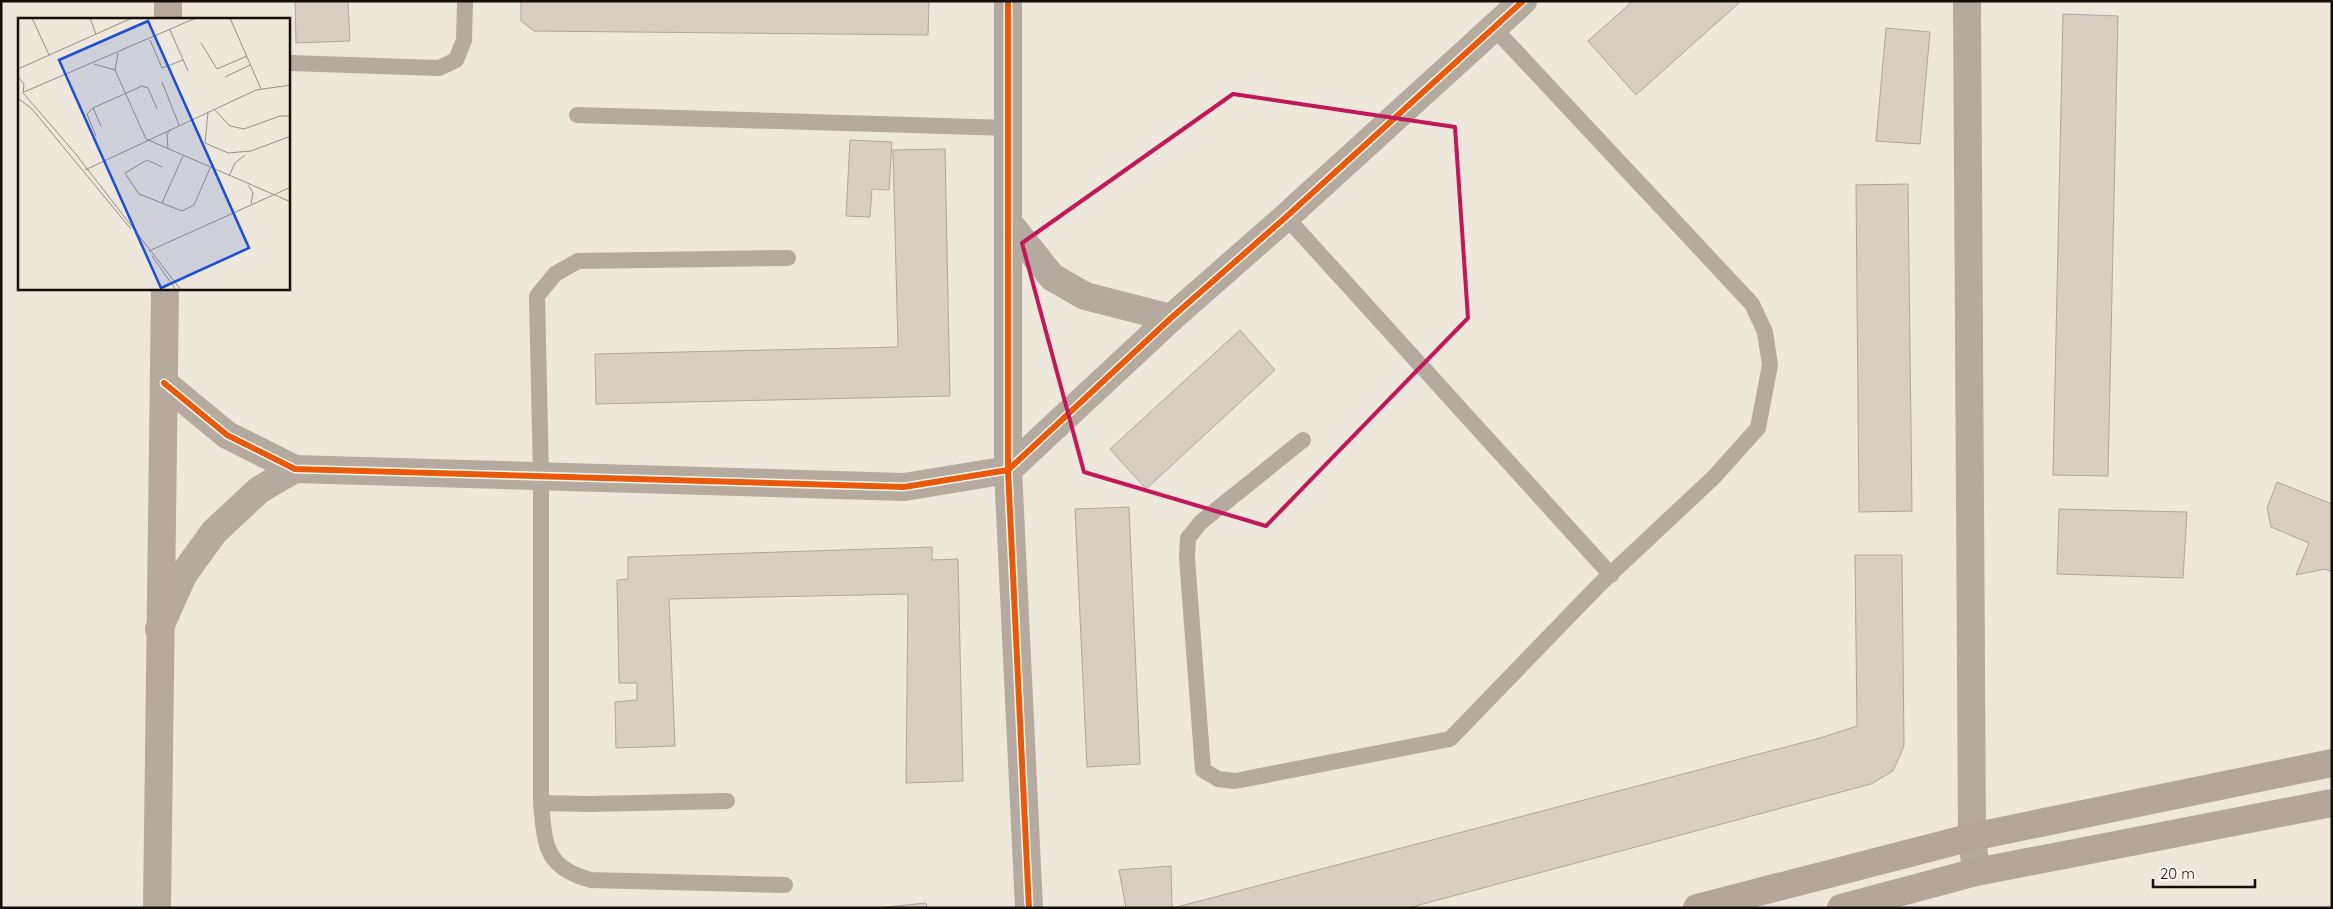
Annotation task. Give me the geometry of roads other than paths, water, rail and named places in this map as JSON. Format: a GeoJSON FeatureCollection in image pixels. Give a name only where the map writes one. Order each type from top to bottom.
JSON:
{"type":"FeatureCollection","features":[{"type":"Feature","properties":{"kind":"main road"},"geometry":{"type":"LineString","coordinates":[[168,1],[168,18]]}},
{"type":"Feature","properties":{"kind":"main road"},"geometry":{"type":"LineString","coordinates":[[157,908],[159,629],[165,290]]}},
{"type":"Feature","properties":{"kind":"main road"},"geometry":{"type":"LineString","coordinates":[[1697,908],[1972,837],[2332,763]]}},
{"type":"Feature","properties":{"kind":"main road"},"geometry":{"type":"LineString","coordinates":[[1841,908],[1976,872],[2332,803]]}},
{"type":"Feature","properties":{"kind":"street"},"geometry":{"type":"LineString","coordinates":[[1008,1],[1008,470],[1029,908]]}},
{"type":"Feature","properties":{"kind":"street"},"geometry":{"type":"LineString","coordinates":[[164,383],[227,435],[257,452],[295,469],[904,486],[1008,470],[1171,318],[1286,217],[1523,1]]}},
{"type":"Feature","properties":{"kind":"street"},"geometry":{"type":"LineString","coordinates":[[1967,1],[1972,837],[1976,872]]}},
{"type":"Feature","properties":{"kind":"street"},"geometry":{"type":"LineString","coordinates":[[1008,222],[1052,277],[1085,296],[1171,318]]}},
{"type":"Feature","properties":{"kind":"street"},"geometry":{"type":"LineString","coordinates":[[159,629],[183,575],[214,532],[259,490],[295,469]]}},
{"type":"Feature","properties":{"kind":"lane"},"geometry":{"type":"LineString","coordinates":[[290,63],[439,68],[456,60],[464,40],[465,1]]}},
{"type":"Feature","properties":{"kind":"lane"},"geometry":{"type":"LineString","coordinates":[[1303,440],[1201,522],[1188,538],[1187,558],[1203,770],[1218,778],[1235,781],[1450,739],[1610,575],[1714,477],[1758,428],[1770,365],[1765,332],[1752,304],[1494,28]]}},
{"type":"Feature","properties":{"kind":"lane"},"geometry":{"type":"LineString","coordinates":[[577,116],[1009,128]]}},
{"type":"Feature","properties":{"kind":"lane"},"geometry":{"type":"LineString","coordinates":[[1286,217],[1610,575]]}},
{"type":"Feature","properties":{"kind":"lane"},"geometry":{"type":"LineString","coordinates":[[785,885],[591,880],[570,875],[555,862],[544,834],[541,803],[541,476],[537,296],[555,274],[578,261],[788,258]]}},
{"type":"Feature","properties":{"kind":"lane"},"geometry":{"type":"LineString","coordinates":[[541,803],[589,804],[726,801]]}}]}
